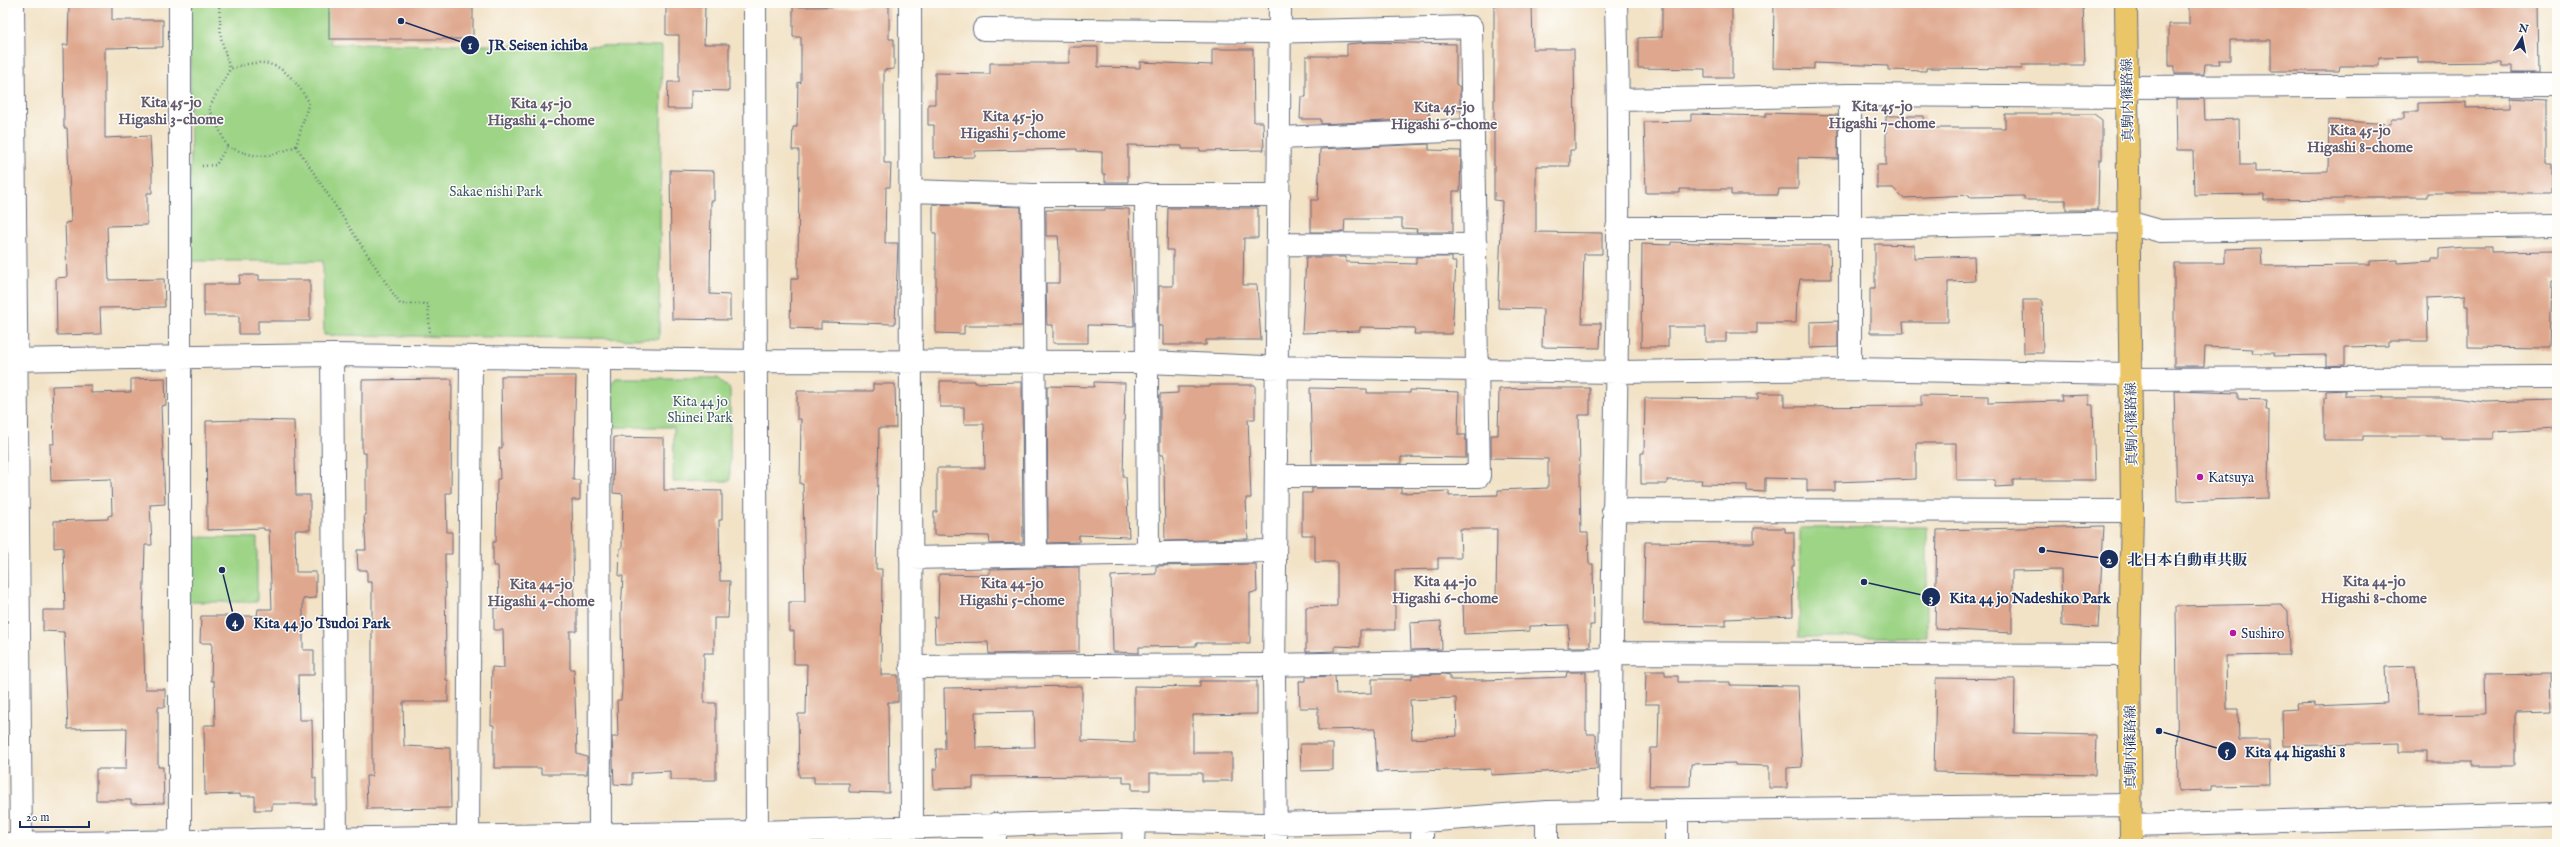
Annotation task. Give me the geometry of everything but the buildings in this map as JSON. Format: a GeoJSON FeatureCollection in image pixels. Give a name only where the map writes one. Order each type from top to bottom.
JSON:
{"type":"FeatureCollection","features":[{"type":"Feature","properties":{"kind":"main road","name":"真駒内篠路線"},"geometry":{"type":"LineString","coordinates":[[2126,3],[2132,511],[2129,655],[2131,825]]}},
{"type":"Feature","properties":{"kind":"street"},"geometry":{"type":"LineString","coordinates":[[13,3],[9,118],[11,678],[15,844],[336,841],[468,836],[505,839],[600,833],[645,838],[757,838],[995,834],[1134,821],[1276,834],[1547,812],[1676,810],[2131,825],[2557,814]]}},
{"type":"Feature","properties":{"kind":"street"},"geometry":{"type":"LineString","coordinates":[[180,3],[180,842]]}},
{"type":"Feature","properties":{"kind":"street"},"geometry":{"type":"LineString","coordinates":[[755,3],[757,838]]}},
{"type":"Feature","properties":{"kind":"street"},"geometry":{"type":"LineString","coordinates":[[910,3],[912,191],[912,835]]}},
{"type":"Feature","properties":{"kind":"street"},"geometry":{"type":"LineString","coordinates":[[1276,834],[1274,665],[1278,368],[1280,3]]}},
{"type":"Feature","properties":{"kind":"street"},"geometry":{"type":"LineString","coordinates":[[1610,811],[1613,510],[1617,372],[1618,100],[1616,3]]}},
{"type":"Feature","properties":{"kind":"street"},"geometry":{"type":"LineString","coordinates":[[984,29],[1280,32],[1471,27],[1479,476],[1276,476]]}},
{"type":"Feature","properties":{"kind":"street"},"geometry":{"type":"LineString","coordinates":[[1618,100],[1850,95],[2557,85]]}},
{"type":"Feature","properties":{"kind":"street"},"geometry":{"type":"LineString","coordinates":[[1850,95],[1850,369]]}},
{"type":"Feature","properties":{"kind":"street"},"geometry":{"type":"LineString","coordinates":[[1279,138],[1473,130]]}},
{"type":"Feature","properties":{"kind":"street"},"geometry":{"type":"LineString","coordinates":[[912,191],[1033,195],[1279,195]]}},
{"type":"Feature","properties":{"kind":"street"},"geometry":{"type":"LineString","coordinates":[[1146,194],[1148,553]]}},
{"type":"Feature","properties":{"kind":"street"},"geometry":{"type":"LineString","coordinates":[[1033,195],[1033,361],[1036,556]]}},
{"type":"Feature","properties":{"kind":"street"},"geometry":{"type":"LineString","coordinates":[[1617,228],[1851,227],[2128,222],[2160,231],[2557,225]]}},
{"type":"Feature","properties":{"kind":"street"},"geometry":{"type":"LineString","coordinates":[[1279,244],[1476,245]]}},
{"type":"Feature","properties":{"kind":"street"},"geometry":{"type":"LineString","coordinates":[[10,360],[332,355],[756,361],[912,360],[1148,362],[1278,368],[1617,372],[1850,369],[2130,376],[2557,377]]}},
{"type":"Feature","properties":{"kind":"street"},"geometry":{"type":"LineString","coordinates":[[332,355],[336,841]]}},
{"type":"Feature","properties":{"kind":"street"},"geometry":{"type":"LineString","coordinates":[[468,836],[471,357]]}},
{"type":"Feature","properties":{"kind":"street"},"geometry":{"type":"LineString","coordinates":[[598,359],[600,833]]}},
{"type":"Feature","properties":{"kind":"street"},"geometry":{"type":"LineString","coordinates":[[1613,510],[2132,511]]}},
{"type":"Feature","properties":{"kind":"street"},"geometry":{"type":"LineString","coordinates":[[911,558],[1275,551]]}},
{"type":"Feature","properties":{"kind":"street"},"geometry":{"type":"LineString","coordinates":[[911,667],[1274,665],[1612,656],[2129,655]]}},
{"type":"Feature","properties":{"kind":"street"},"geometry":{"type":"LineString","coordinates":[[1676,810],[1677,844]]}},
{"type":"Feature","properties":{"kind":"street"},"geometry":{"type":"LineString","coordinates":[[1547,812],[1547,844]]}},
{"type":"Feature","properties":{"kind":"street"},"geometry":{"type":"LineString","coordinates":[[1133,844],[1134,821]]}},
{"type":"Feature","properties":{"kind":"street"},"geometry":{"type":"LineString","coordinates":[[1422,821],[1422,844]]}},
{"type":"Feature","properties":{"kind":"path"},"geometry":{"type":"LineString","coordinates":[[219,3],[221,38],[230,69]]}},
{"type":"Feature","properties":{"kind":"path"},"geometry":{"type":"LineString","coordinates":[[296,146],[272,156],[248,155],[227,146],[209,108],[230,69],[248,62],[276,65],[296,81],[309,102],[296,146],[400,304],[428,304],[430,335]]}},
{"type":"Feature","properties":{"kind":"path"},"geometry":{"type":"LineString","coordinates":[[198,166],[216,165],[227,146]]}},
{"type":"Feature","properties":{"kind":"green space","name":"Sakae nishi Park"},"geometry":{"type":"Polygon","coordinates":[[[190,3],[330,3],[331,44],[662,46],[659,339],[324,335],[323,261],[191,261],[190,3]]]}},
{"type":"Feature","properties":{"kind":"green space","name":"Kita 44 jo Shinei Park"},"geometry":{"type":"Polygon","coordinates":[[[616,378],[718,378],[730,389],[730,481],[673,482],[674,427],[609,427],[609,386],[616,378]]]}},
{"type":"Feature","properties":{"kind":"green space"},"geometry":{"type":"Polygon","coordinates":[[[1927,527],[1927,637],[1799,637],[1800,528],[1927,527]]]}},
{"type":"Feature","properties":{"kind":"green space"},"geometry":{"type":"Polygon","coordinates":[[[188,537],[257,538],[257,602],[188,602],[188,537]]]}},
{"type":"Feature","properties":{"kind":"place","name":"JR Seisen ichiba"},"geometry":{"type":"Point","coordinates":[401,21]}},
{"type":"Feature","properties":{"kind":"place","name":"Katsuya"},"geometry":{"type":"Point","coordinates":[2200,477]}},
{"type":"Feature","properties":{"kind":"place","name":"北日本自動車共販"},"geometry":{"type":"Point","coordinates":[2042,550]}},
{"type":"Feature","properties":{"kind":"place","name":"Kita 44 jo Tsudoi Park"},"geometry":{"type":"Point","coordinates":[222,570]}},
{"type":"Feature","properties":{"kind":"place","name":"Kita 44 jo Nadeshiko Park"},"geometry":{"type":"Point","coordinates":[1864,582]}},
{"type":"Feature","properties":{"kind":"place","name":"Sushiro"},"geometry":{"type":"Point","coordinates":[2233,633]}},
{"type":"Feature","properties":{"kind":"place","name":"Kita 44 higashi 8"},"geometry":{"type":"Point","coordinates":[2159,731]}},
{"type":"Feature","properties":{"kind":"district","name":"Kita 45-jo Higashi 3-chome"},"geometry":{"type":"Point","coordinates":[171,110]}},
{"type":"Feature","properties":{"kind":"district","name":"Kita 45-jo Higashi 4-chome"},"geometry":{"type":"Point","coordinates":[541,112]}},
{"type":"Feature","properties":{"kind":"district","name":"Kita 45-jo Higashi 7-chome"},"geometry":{"type":"Point","coordinates":[1882,114]}},
{"type":"Feature","properties":{"kind":"district","name":"Kita 45-jo Higashi 6-chome"},"geometry":{"type":"Point","coordinates":[1444,116]}},
{"type":"Feature","properties":{"kind":"district","name":"Kita 45-jo Higashi 5-chome"},"geometry":{"type":"Point","coordinates":[1013,124]}},
{"type":"Feature","properties":{"kind":"district","name":"Kita 45-jo Higashi 8-chome"},"geometry":{"type":"Point","coordinates":[2360,138]}},
{"type":"Feature","properties":{"kind":"district","name":"Kita 44-jo Higashi 6-chome"},"geometry":{"type":"Point","coordinates":[1445,590]}},
{"type":"Feature","properties":{"kind":"district","name":"Kita 44-jo Higashi 8-chome"},"geometry":{"type":"Point","coordinates":[2374,590]}},
{"type":"Feature","properties":{"kind":"district","name":"Kita 44-jo Higashi 4-chome"},"geometry":{"type":"Point","coordinates":[541,592]}},
{"type":"Feature","properties":{"kind":"district","name":"Kita 44-jo Higashi 5-chome"},"geometry":{"type":"Point","coordinates":[1012,592]}}]}
